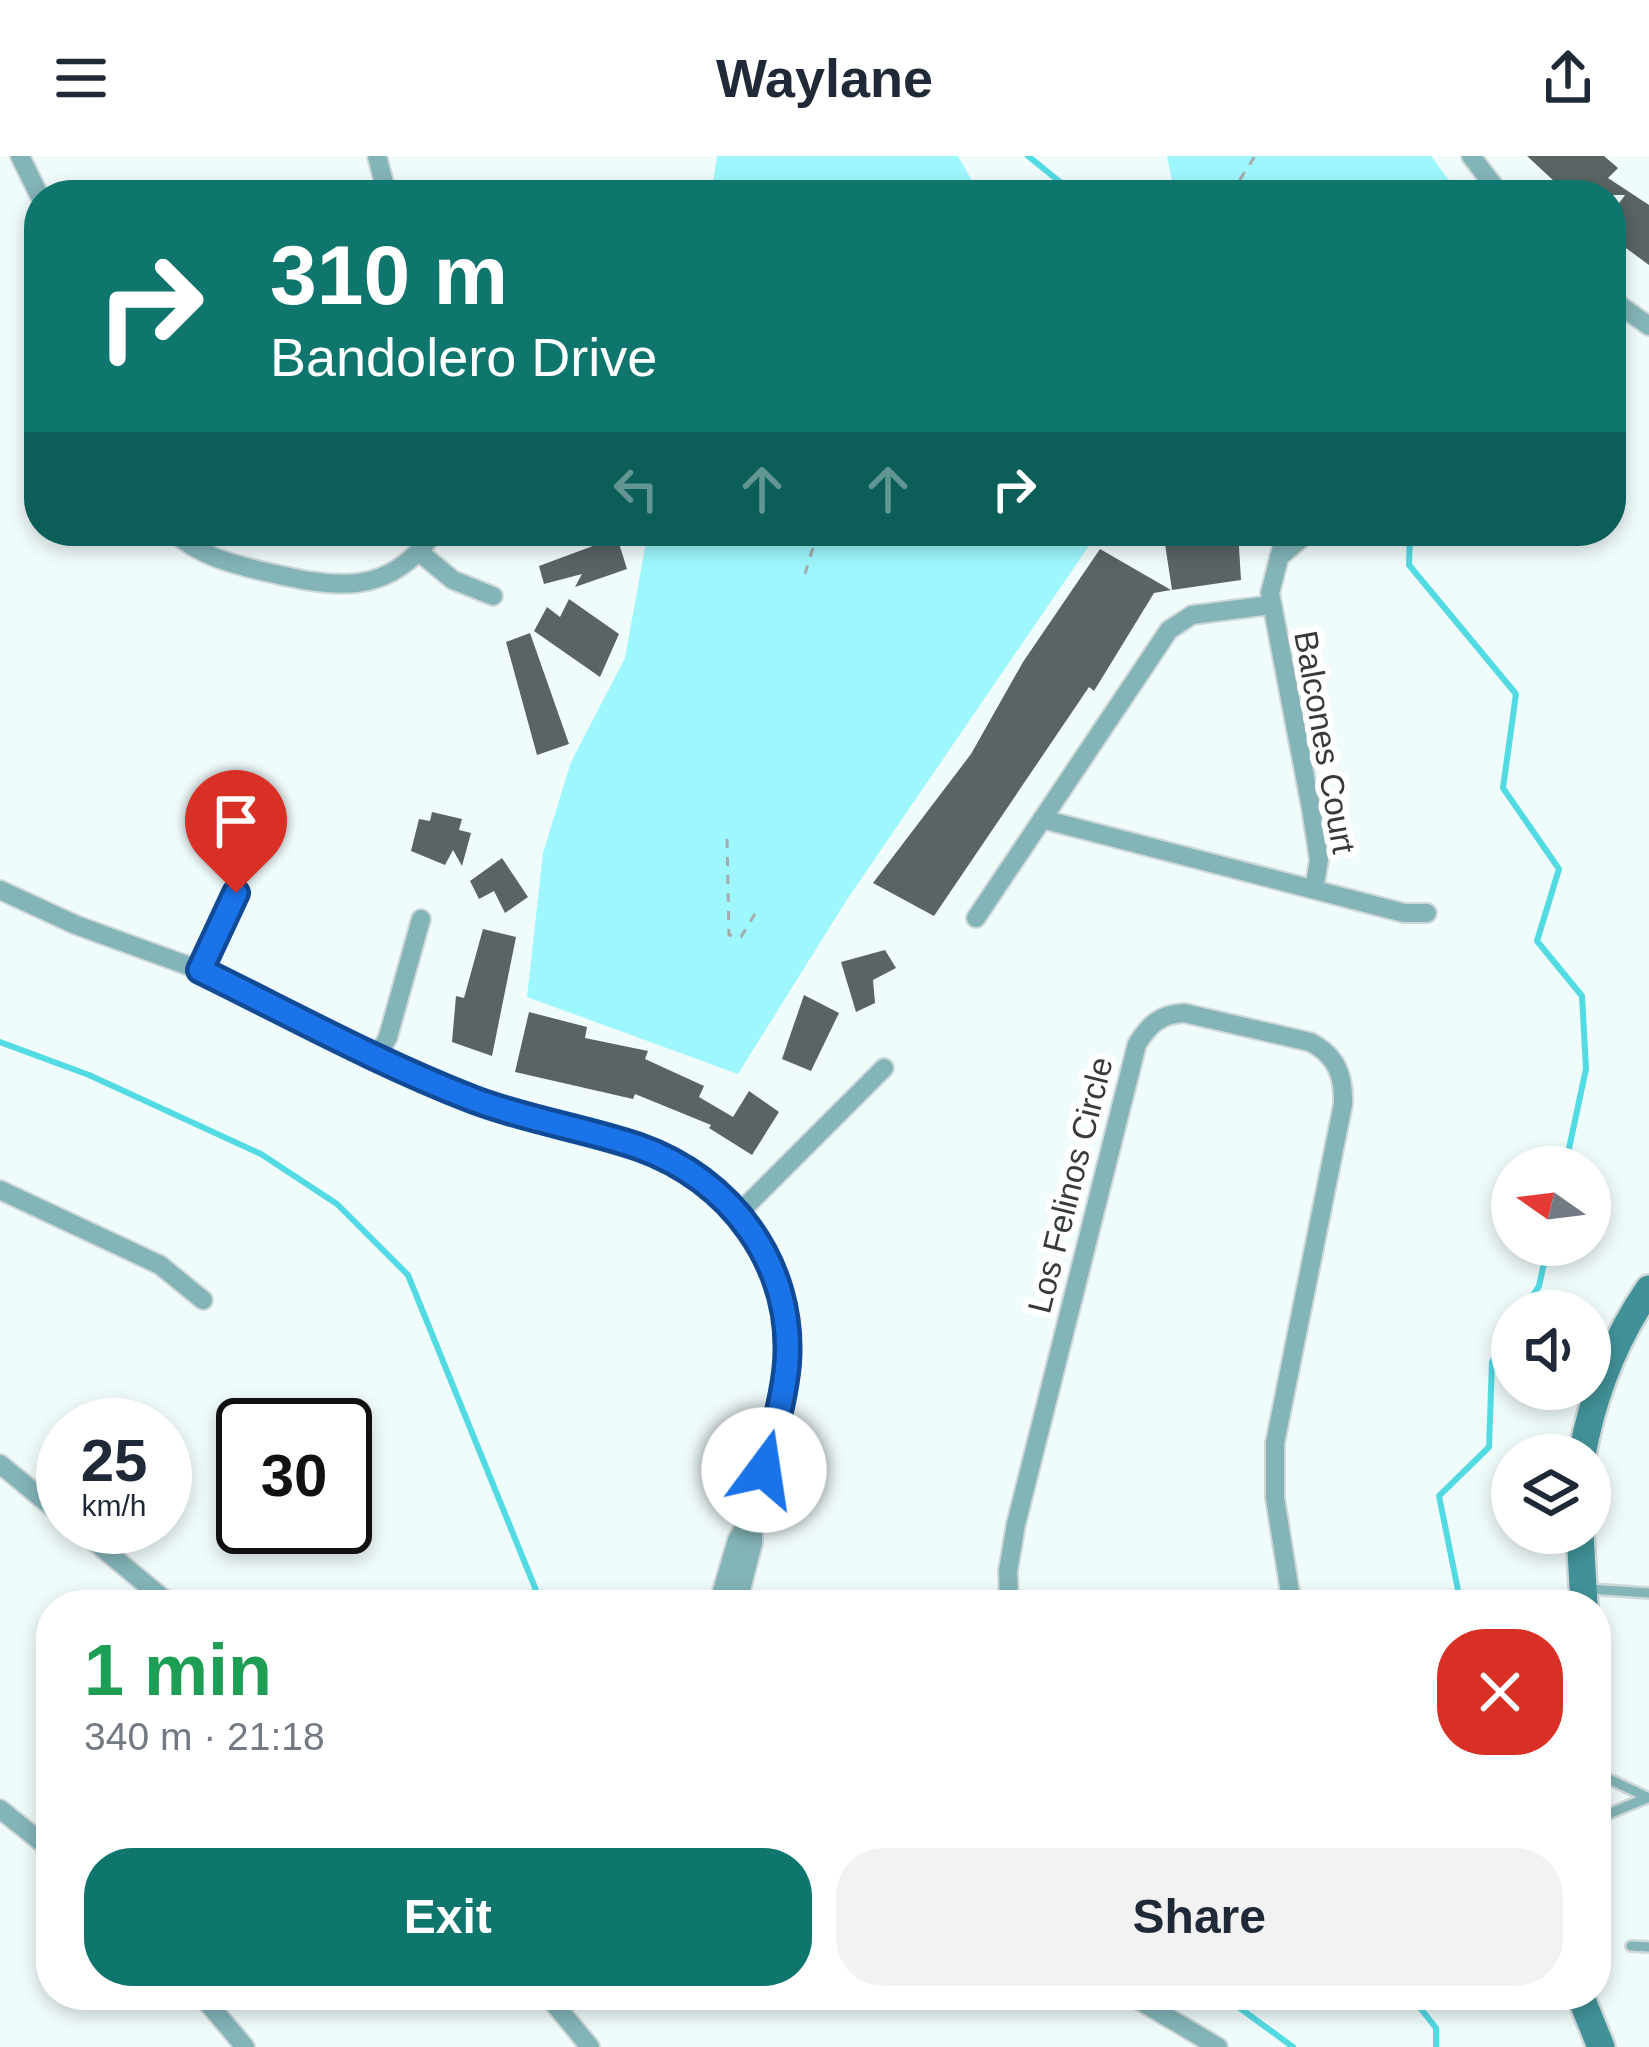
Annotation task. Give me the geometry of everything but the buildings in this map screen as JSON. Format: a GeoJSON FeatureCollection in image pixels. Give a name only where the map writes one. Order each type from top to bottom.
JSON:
{"type":"FeatureCollection","features":[{"type":"Feature","properties":{"kind":"street"},"geometry":{"type":"LineString","coordinates":[[1471,156],[1490,180]]}},
{"type":"Feature","properties":{"kind":"street"},"geometry":{"type":"LineString","coordinates":[[193,546],[207,556],[323,585],[364,584],[386,576],[423,546]]}},
{"type":"Feature","properties":{"kind":"street","name":"Balcones Court"},"geometry":{"type":"LineString","coordinates":[[1282,546],[1273,574],[1271,605],[1319,860],[1314,889]]}},
{"type":"Feature","properties":{"kind":"street"},"geometry":{"type":"LineString","coordinates":[[1279,557],[1292,546]]}},
{"type":"Feature","properties":{"kind":"street"},"geometry":{"type":"LineString","coordinates":[[419,551],[453,580],[493,596]]}},
{"type":"Feature","properties":{"kind":"street","name":"Balcones Court"},"geometry":{"type":"LineString","coordinates":[[976,918],[1169,630],[1181,619],[1271,605]]}},
{"type":"Feature","properties":{"kind":"street","name":"Balcones Court"},"geometry":{"type":"LineString","coordinates":[[1042,819],[1404,913],[1427,913]]}},
{"type":"Feature","properties":{"kind":"street"},"geometry":{"type":"LineString","coordinates":[[0,890],[76,925],[200,970],[492,1106],[672,1161],[715,1190],[739,1214],[771,1265],[787,1327],[784,1393],[753,1514],[753,1543],[741,1590]]}},
{"type":"Feature","properties":{"kind":"street"},"geometry":{"type":"LineString","coordinates":[[200,970],[236,893]]}},
{"type":"Feature","properties":{"kind":"street"},"geometry":{"type":"LineString","coordinates":[[378,1056],[388,1037],[421,920]]}},
{"type":"Feature","properties":{"kind":"street","name":"Los Felinos Circle"},"geometry":{"type":"LineString","coordinates":[[1009,1590],[1016,1525],[1137,1044],[1154,1022],[1184,1013],[1310,1042],[1337,1065],[1343,1082],[1343,1104],[1275,1443],[1275,1498],[1290,1590]]}},
{"type":"Feature","properties":{"kind":"street"},"geometry":{"type":"LineString","coordinates":[[739,1214],[884,1068]]}},
{"type":"Feature","properties":{"kind":"street"},"geometry":{"type":"LineString","coordinates":[[3,1198],[160,1265],[203,1300]]}},
{"type":"Feature","properties":{"kind":"street"},"geometry":{"type":"LineString","coordinates":[[1587,1434],[1598,1387],[1639,1327],[1649,1289]]}},
{"type":"Feature","properties":{"kind":"street"},"geometry":{"type":"LineString","coordinates":[[0,1464],[36,1494]]}},
{"type":"Feature","properties":{"kind":"street"},"geometry":{"type":"LineString","coordinates":[[722,1590],[737,1540],[753,1514]]}},
{"type":"Feature","properties":{"kind":"street"},"geometry":{"type":"LineString","coordinates":[[110,1554],[153,1590]]}},
{"type":"Feature","properties":{"kind":"street"},"geometry":{"type":"LineString","coordinates":[[1581,1554],[1584,1590]]}},
{"type":"Feature","properties":{"kind":"street"},"geometry":{"type":"LineString","coordinates":[[0,1810],[36,1838]]}},
{"type":"Feature","properties":{"kind":"street"},"geometry":{"type":"LineString","coordinates":[[213,2010],[244,2047]]}},
{"type":"Feature","properties":{"kind":"street"},"geometry":{"type":"LineString","coordinates":[[559,2010],[590,2047]]}},
{"type":"Feature","properties":{"kind":"street"},"geometry":{"type":"LineString","coordinates":[[1155,2010],[1218,2047]]}},
{"type":"Feature","properties":{"kind":"street"},"geometry":{"type":"LineString","coordinates":[[1586,2010],[1601,2047]]}},
{"type":"Feature","properties":{"kind":"lane"},"geometry":{"type":"LineString","coordinates":[[1611,1595],[1649,1593]]}},
{"type":"Feature","properties":{"kind":"lane"},"geometry":{"type":"LineString","coordinates":[[1611,1780],[1648,1798]]}},
{"type":"Feature","properties":{"kind":"lane"},"geometry":{"type":"LineString","coordinates":[[1611,1813],[1648,1798]]}},
{"type":"Feature","properties":{"kind":"lane"},"geometry":{"type":"LineString","coordinates":[[1631,1946],[1649,1947]]}},
{"type":"Feature","properties":{"kind":"path"},"geometry":{"type":"LineString","coordinates":[[805,574],[813,546]]}},
{"type":"Feature","properties":{"kind":"path"},"geometry":{"type":"LineString","coordinates":[[727,838],[730,935],[741,937],[756,912]]}},
{"type":"Feature","properties":{"kind":"shaded area"},"geometry":{"type":"Polygon","coordinates":[[[717,156],[958,156],[972,180],[713,180],[717,156]]]}},
{"type":"Feature","properties":{"kind":"shaded area"},"geometry":{"type":"Polygon","coordinates":[[[1167,156],[1431,156],[1449,180],[1172,180],[1167,156]]]}},
{"type":"Feature","properties":{"kind":"shaded area"},"geometry":{"type":"Polygon","coordinates":[[[645,546],[1089,546],[846,901],[738,1074],[527,997],[543,853],[571,762],[625,658],[645,546]]]}},
{"type":"Feature","properties":{"kind":"waterway"},"geometry":{"type":"LineString","coordinates":[[1028,156],[1058,180]]}},
{"type":"Feature","properties":{"kind":"waterway"},"geometry":{"type":"LineString","coordinates":[[1410,546],[1409,565],[1516,694],[1503,788],[1559,869],[1537,941],[1582,996],[1586,1069],[1570,1146]]}},
{"type":"Feature","properties":{"kind":"waterway"},"geometry":{"type":"LineString","coordinates":[[0,1042],[89,1075],[261,1154],[337,1204],[408,1275],[536,1590]]}},
{"type":"Feature","properties":{"kind":"waterway"},"geometry":{"type":"LineString","coordinates":[[1536,1290],[1543,1266]]}},
{"type":"Feature","properties":{"kind":"waterway"},"geometry":{"type":"LineString","coordinates":[[1458,1590],[1439,1496],[1489,1447],[1491,1390]]}},
{"type":"Feature","properties":{"kind":"waterway"},"geometry":{"type":"LineString","coordinates":[[1242,2010],[1293,2047]]}},
{"type":"Feature","properties":{"kind":"waterway"},"geometry":{"type":"LineString","coordinates":[[1422,2010],[1436,2028],[1436,2047]]}},
{"type":"Feature","properties":{"kind":"route"},"geometry":{"type":"LineString","coordinates":[[236,893],[200,970],[470,1099],[672,1161],[690,1170],[739,1214],[766,1253],[787,1327],[784,1393],[764,1470]]}}]}
